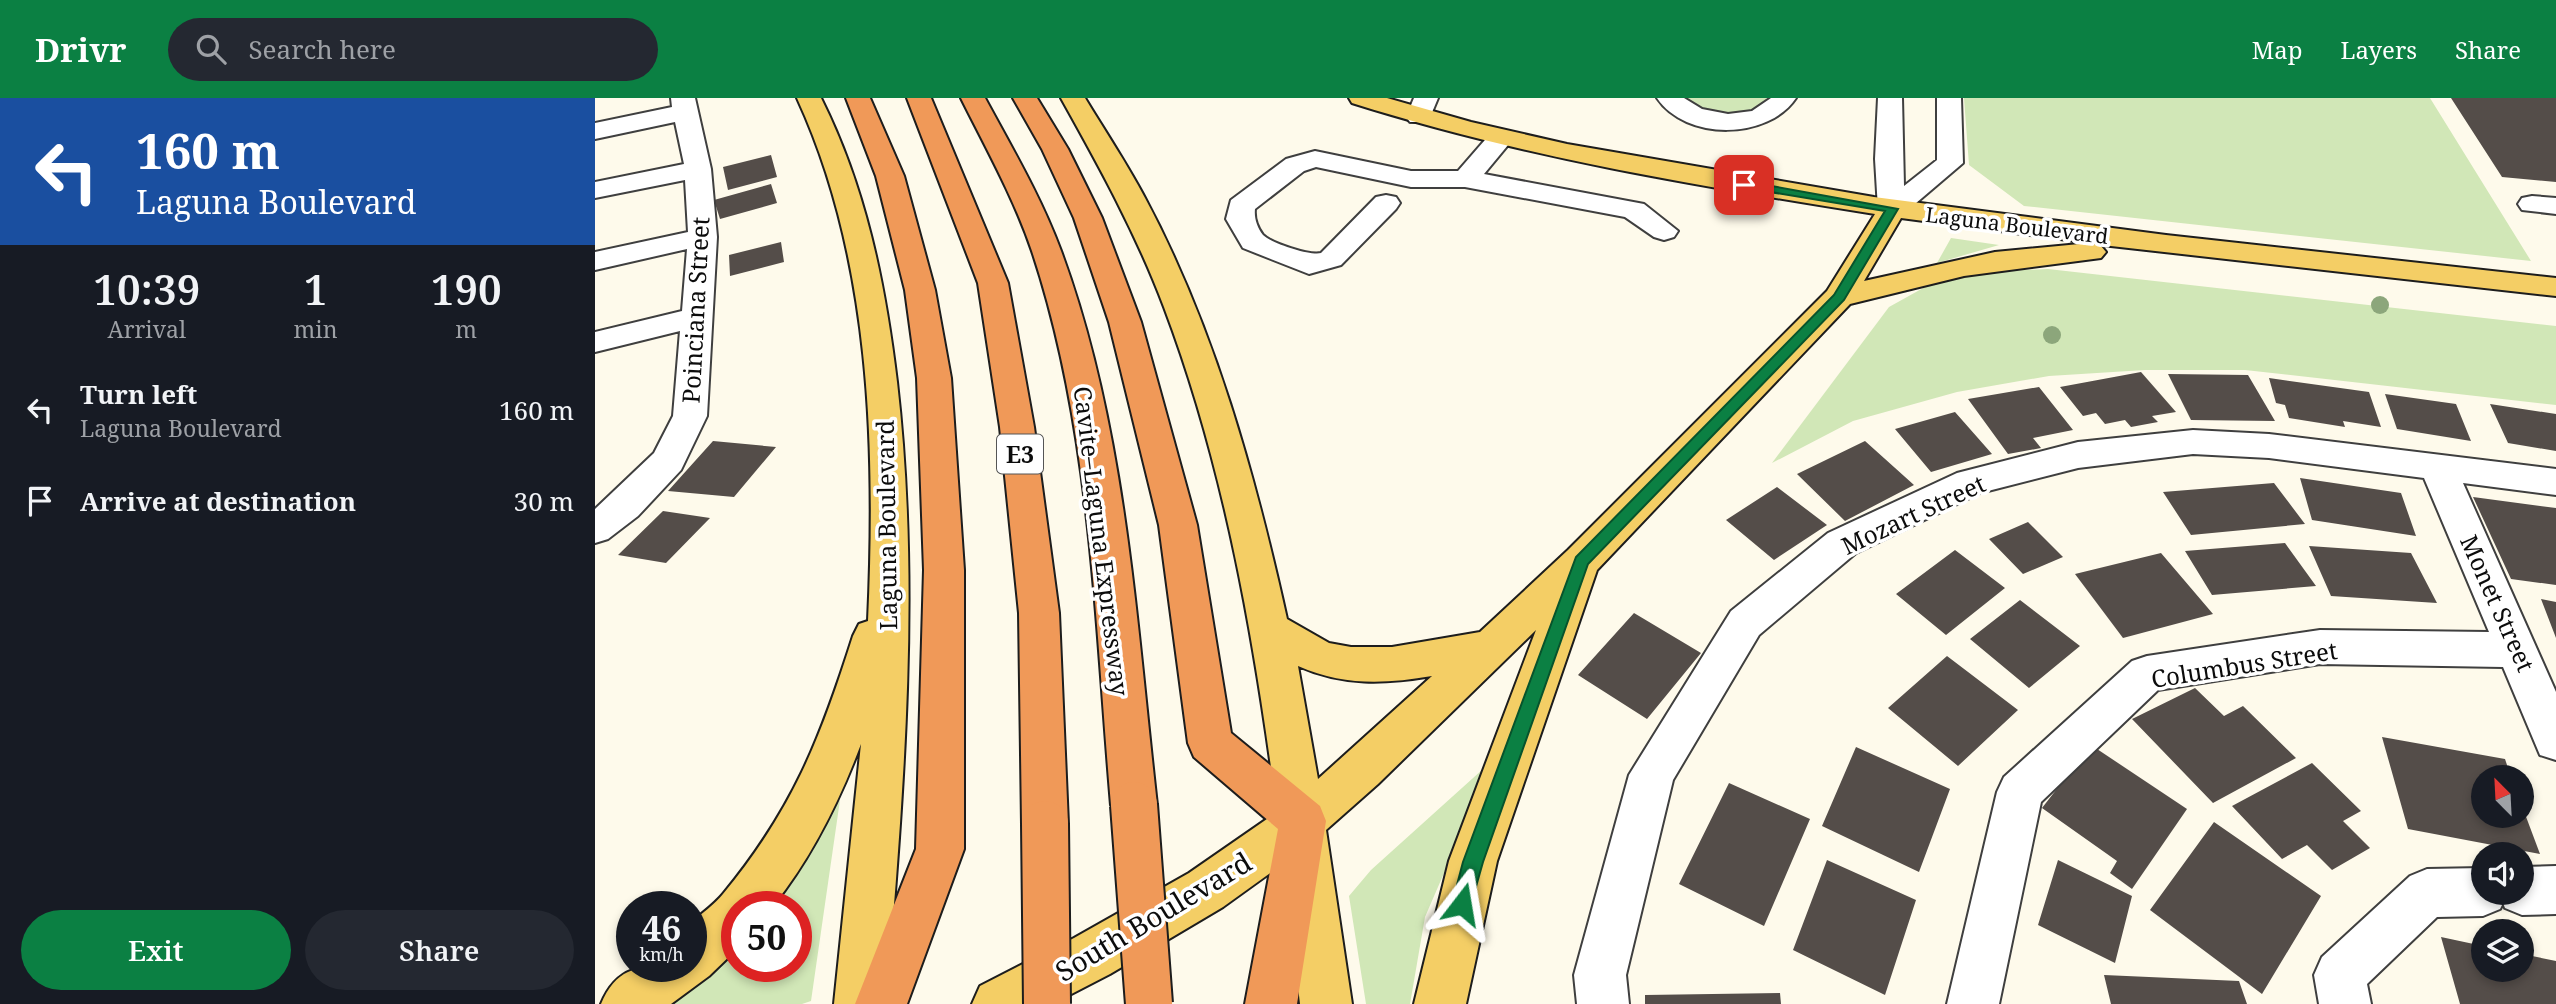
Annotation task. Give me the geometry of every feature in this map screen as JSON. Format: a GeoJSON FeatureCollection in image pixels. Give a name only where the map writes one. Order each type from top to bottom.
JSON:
{"type":"FeatureCollection","features":[{"type":"Feature","properties":{"kind":"highway"},"geometry":{"type":"LineString","coordinates":[[858,98],[890,176],[920,290],[935,377],[944,570],[940,849],[881,1004]]}},
{"type":"Feature","properties":{"kind":"highway","name":"E3"},"geometry":{"type":"LineString","coordinates":[[919,98],[993,283],[1017,427],[1039,613],[1047,1004]]}},
{"type":"Feature","properties":{"kind":"highway","name":"Cavite–Laguna Expressway"},"geometry":{"type":"LineString","coordinates":[[973,98],[1034,220],[1053,271],[1088,406],[1134,804],[1149,1004]]}},
{"type":"Feature","properties":{"kind":"highway"},"geometry":{"type":"LineString","coordinates":[[1025,98],[1055,149],[1088,218],[1125,322],[1178,525],[1210,743],[1303,821],[1271,1004]]}},
{"type":"Feature","properties":{"kind":"main road","name":"Laguna Boulevard"},"geometry":{"type":"LineString","coordinates":[[809,98],[851,205],[867,274],[885,428],[892,577],[883,745],[860,1004]]}},
{"type":"Feature","properties":{"kind":"main road"},"geometry":{"type":"LineString","coordinates":[[1073,98],[1094,130],[1145,225],[1191,335],[1234,479],[1270,629],[1303,821],[1326,1004]]}},
{"type":"Feature","properties":{"kind":"main road","name":"Laguna Boulevard"},"geometry":{"type":"LineString","coordinates":[[1361,98],[1423,108],[1500,139],[1608,161],[1892,209],[2556,287]]}},
{"type":"Feature","properties":{"kind":"main road","name":"South Boulevard"},"geometry":{"type":"LineString","coordinates":[[997,1004],[1206,890],[1303,821],[1417,720],[1581,561],[1839,297],[1892,209]]}},
{"type":"Feature","properties":{"kind":"main road"},"geometry":{"type":"LineString","coordinates":[[1839,297],[1946,268],[1993,260],[2198,247]]}},
{"type":"Feature","properties":{"kind":"main road"},"geometry":{"type":"LineString","coordinates":[[1440,1004],[1445,969],[1473,862],[1581,561]]}},
{"type":"Feature","properties":{"kind":"main road"},"geometry":{"type":"LineString","coordinates":[[755,891],[790,846],[827,780],[892,577]]}},
{"type":"Feature","properties":{"kind":"main road"},"geometry":{"type":"LineString","coordinates":[[1270,629],[1303,651],[1333,662],[1352,664],[1397,663],[1493,647]]}},
{"type":"Feature","properties":{"kind":"main road"},"geometry":{"type":"LineString","coordinates":[[707,943],[721,929]]}},
{"type":"Feature","properties":{"kind":"main road"},"geometry":{"type":"LineString","coordinates":[[627,1004],[658,982]]}},
{"type":"Feature","properties":{"kind":"street"},"geometry":{"type":"LineString","coordinates":[[1669,98],[1688,113],[1728,120],[1767,114],[1784,98]]}},
{"type":"Feature","properties":{"kind":"street"},"geometry":{"type":"LineString","coordinates":[[1890,98],[1888,159],[1892,209]]}},
{"type":"Feature","properties":{"kind":"street"},"geometry":{"type":"LineString","coordinates":[[1892,209],[1950,163],[1949,98]]}},
{"type":"Feature","properties":{"kind":"street"},"geometry":{"type":"LineString","coordinates":[[595,131],[685,105]]}},
{"type":"Feature","properties":{"kind":"street","name":"Poinciana Street"},"geometry":{"type":"LineString","coordinates":[[595,529],[625,506],[669,461],[690,416],[703,237],[698,169],[685,105]]}},
{"type":"Feature","properties":{"kind":"street"},"geometry":{"type":"LineString","coordinates":[[1465,179],[1500,139]]}},
{"type":"Feature","properties":{"kind":"street"},"geometry":{"type":"LineString","coordinates":[[1386,203],[1331,259],[1309,265],[1253,242],[1240,219],[1241,206],[1295,165],[1315,159],[1411,179],[1465,179],[1634,210],[1664,231]]}},
{"type":"Feature","properties":{"kind":"street"},"geometry":{"type":"LineString","coordinates":[[595,190],[698,169]]}},
{"type":"Feature","properties":{"kind":"street"},"geometry":{"type":"LineString","coordinates":[[595,261],[703,237]]}},
{"type":"Feature","properties":{"kind":"street"},"geometry":{"type":"LineString","coordinates":[[595,342],[697,317]]}},
{"type":"Feature","properties":{"kind":"street","name":"Mozart Street"},"geometry":{"type":"LineString","coordinates":[[1602,1004],[1600,975],[1652,775],[1745,623],[1842,543],[1969,482],[2078,455],[2193,442],[2269,446],[2556,482]]}},
{"type":"Feature","properties":{"kind":"street","name":"Monet Street"},"geometry":{"type":"LineString","coordinates":[[2437,466],[2519,650],[2556,741]]}},
{"type":"Feature","properties":{"kind":"street","name":"Columbus Street"},"geometry":{"type":"LineString","coordinates":[[1973,1004],[2020,792],[2147,674],[2319,646],[2519,650]]}},
{"type":"Feature","properties":{"kind":"street"},"geometry":{"type":"LineString","coordinates":[[2534,891],[2556,890]]}},
{"type":"Feature","properties":{"kind":"street"},"geometry":{"type":"LineString","coordinates":[[2345,1004],[2340,975],[2427,893],[2471,891]]}},
{"type":"Feature","properties":{"kind":"green space"},"geometry":{"type":"Polygon","coordinates":[[[1683,98],[1767,98],[1759,106],[1749,110],[1726,113],[1703,108],[1683,98]]]}},
{"type":"Feature","properties":{"kind":"green space"},"geometry":{"type":"Polygon","coordinates":[[[1964,98],[2430,98],[2531,261],[2024,206],[1969,165],[1964,98]]]}},
{"type":"Feature","properties":{"kind":"green space"},"geometry":{"type":"Polygon","coordinates":[[[1951,238],[1999,245],[1937,263],[1951,238]]]}},
{"type":"Feature","properties":{"kind":"green space"},"geometry":{"type":"Polygon","coordinates":[[[2048,269],[2556,326],[2556,405],[2245,370],[2145,370],[2049,376],[1957,392],[1853,421],[1772,463],[1889,307],[1925,287],[1979,272],[2048,269]]]}},
{"type":"Feature","properties":{"kind":"green space"},"geometry":{"type":"Polygon","coordinates":[[[1493,760],[1425,917],[1410,1004],[1366,1004],[1349,896],[1371,870],[1493,760]]]}},
{"type":"Feature","properties":{"kind":"green space"},"geometry":{"type":"Polygon","coordinates":[[[840,800],[811,1001],[802,1004],[662,1004],[689,982],[707,982],[707,967],[721,956],[721,982],[812,982],[812,891],[776,891],[840,800]]]}},
{"type":"Feature","properties":{"kind":"building"},"geometry":{"type":"Polygon","coordinates":[[[2451,98],[2556,98],[2556,182],[2502,177],[2451,98]]]}},
{"type":"Feature","properties":{"kind":"building"},"geometry":{"type":"Polygon","coordinates":[[[771,155],[777,177],[728,190],[723,167],[771,155]]]}},
{"type":"Feature","properties":{"kind":"building"},"geometry":{"type":"Polygon","coordinates":[[[771,184],[777,203],[720,219],[714,200],[771,184]]]}},
{"type":"Feature","properties":{"kind":"building"},"geometry":{"type":"Polygon","coordinates":[[[781,242],[784,262],[730,276],[729,255],[781,242]]]}},
{"type":"Feature","properties":{"kind":"building"},"geometry":{"type":"Polygon","coordinates":[[[2141,372],[2176,412],[2152,416],[2158,422],[2131,427],[2125,420],[2105,424],[2096,413],[2083,416],[2060,387],[2141,372]]]}},
{"type":"Feature","properties":{"kind":"building"},"geometry":{"type":"Polygon","coordinates":[[[2168,374],[2248,375],[2275,421],[2191,420],[2168,374]]]}},
{"type":"Feature","properties":{"kind":"building"},"geometry":{"type":"Polygon","coordinates":[[[2269,378],[2369,392],[2381,427],[2343,421],[2345,427],[2289,418],[2285,405],[2276,403],[2269,378]]]}},
{"type":"Feature","properties":{"kind":"building"},"geometry":{"type":"Polygon","coordinates":[[[2039,387],[2073,430],[2033,438],[2041,448],[2008,454],[1968,399],[2039,387]]]}},
{"type":"Feature","properties":{"kind":"building"},"geometry":{"type":"Polygon","coordinates":[[[2385,394],[2456,404],[2471,441],[2397,429],[2385,394]]]}},
{"type":"Feature","properties":{"kind":"building"},"geometry":{"type":"Polygon","coordinates":[[[2490,404],[2556,414],[2556,451],[2508,443],[2490,404]]]}},
{"type":"Feature","properties":{"kind":"building"},"geometry":{"type":"Polygon","coordinates":[[[1955,412],[1992,454],[1931,472],[1895,429],[1955,412]]]}},
{"type":"Feature","properties":{"kind":"building"},"geometry":{"type":"Polygon","coordinates":[[[713,441],[776,447],[734,497],[668,491],[713,441]]]}},
{"type":"Feature","properties":{"kind":"building"},"geometry":{"type":"Polygon","coordinates":[[[1865,441],[1914,485],[1845,521],[1797,474],[1865,441]]]}},
{"type":"Feature","properties":{"kind":"building"},"geometry":{"type":"Polygon","coordinates":[[[2300,478],[2401,493],[2416,536],[2312,520],[2300,478]]]}},
{"type":"Feature","properties":{"kind":"building"},"geometry":{"type":"Polygon","coordinates":[[[2274,483],[2305,524],[2191,535],[2163,492],[2274,483]]]}},
{"type":"Feature","properties":{"kind":"building"},"geometry":{"type":"Polygon","coordinates":[[[1777,487],[1827,525],[1774,560],[1726,520],[1777,487]]]}},
{"type":"Feature","properties":{"kind":"building"},"geometry":{"type":"Polygon","coordinates":[[[2473,497],[2556,508],[2556,585],[2511,579],[2473,497]]]}},
{"type":"Feature","properties":{"kind":"building"},"geometry":{"type":"Polygon","coordinates":[[[663,511],[710,518],[666,563],[618,555],[663,511]]]}},
{"type":"Feature","properties":{"kind":"building"},"geometry":{"type":"Polygon","coordinates":[[[2028,522],[2063,557],[2023,574],[1989,539],[2028,522]]]}},
{"type":"Feature","properties":{"kind":"building"},"geometry":{"type":"Polygon","coordinates":[[[2285,543],[2316,586],[2212,595],[2185,551],[2285,543]]]}},
{"type":"Feature","properties":{"kind":"building"},"geometry":{"type":"Polygon","coordinates":[[[2309,546],[2411,553],[2437,603],[2331,596],[2309,546]]]}},
{"type":"Feature","properties":{"kind":"building"},"geometry":{"type":"Polygon","coordinates":[[[1955,550],[2005,588],[1946,635],[1896,594],[1955,550]]]}},
{"type":"Feature","properties":{"kind":"building"},"geometry":{"type":"Polygon","coordinates":[[[2161,553],[2213,614],[2123,638],[2075,574],[2161,553]]]}},
{"type":"Feature","properties":{"kind":"building"},"geometry":{"type":"Polygon","coordinates":[[[2541,599],[2556,602],[2556,638],[2541,599]]]}},
{"type":"Feature","properties":{"kind":"building"},"geometry":{"type":"Polygon","coordinates":[[[2020,600],[2080,646],[2029,688],[1970,639],[2020,600]]]}},
{"type":"Feature","properties":{"kind":"building"},"geometry":{"type":"Polygon","coordinates":[[[1634,613],[1701,653],[1647,719],[1578,675],[1634,613]]]}},
{"type":"Feature","properties":{"kind":"building"},"geometry":{"type":"Polygon","coordinates":[[[1947,656],[2018,710],[1958,766],[1888,708],[1947,656]]]}},
{"type":"Feature","properties":{"kind":"building"},"geometry":{"type":"Polygon","coordinates":[[[2195,688],[2224,716],[2243,706],[2296,758],[2213,803],[2132,719],[2195,688]]]}},
{"type":"Feature","properties":{"kind":"building"},"geometry":{"type":"Polygon","coordinates":[[[2382,737],[2505,759],[2507,765],[2471,765],[2471,828],[2530,828],[2540,854],[2534,853],[2534,842],[2477,842],[2408,829],[2382,737]]]}},
{"type":"Feature","properties":{"kind":"building"},"geometry":{"type":"Polygon","coordinates":[[[2091,745],[2187,809],[2132,889],[2110,873],[2117,861],[2042,808],[2091,745]]]}},
{"type":"Feature","properties":{"kind":"building"},"geometry":{"type":"Polygon","coordinates":[[[1856,747],[1950,789],[1919,872],[1822,826],[1856,747]]]}},
{"type":"Feature","properties":{"kind":"building"},"geometry":{"type":"Polygon","coordinates":[[[2312,763],[2361,811],[2343,821],[2370,848],[2332,870],[2307,845],[2282,859],[2232,806],[2312,763]]]}},
{"type":"Feature","properties":{"kind":"building"},"geometry":{"type":"Polygon","coordinates":[[[1729,783],[1810,819],[1764,926],[1679,884],[1729,783]]]}},
{"type":"Feature","properties":{"kind":"building"},"geometry":{"type":"Polygon","coordinates":[[[2214,822],[2321,896],[2262,994],[2150,910],[2214,822]]]}},
{"type":"Feature","properties":{"kind":"building"},"geometry":{"type":"Polygon","coordinates":[[[1827,860],[1916,900],[1885,995],[1793,950],[1827,860]]]}},
{"type":"Feature","properties":{"kind":"building"},"geometry":{"type":"Polygon","coordinates":[[[2058,860],[2132,896],[2115,963],[2038,925],[2058,860]]]}},
{"type":"Feature","properties":{"kind":"building"},"geometry":{"type":"Polygon","coordinates":[[[2441,937],[2471,943],[2471,982],[2534,982],[2534,956],[2556,961],[2556,1004],[2460,1004],[2441,937]]]}},
{"type":"Feature","properties":{"kind":"building"},"geometry":{"type":"Polygon","coordinates":[[[2104,975],[2239,981],[2247,1004],[2111,1004],[2104,975]]]}},
{"type":"Feature","properties":{"kind":"building"},"geometry":{"type":"Polygon","coordinates":[[[1780,993],[1781,1004],[1645,1004],[1645,995],[1780,993]]]}},
{"type":"Feature","properties":{"kind":"route"},"geometry":{"type":"LineString","coordinates":[[1462,904],[1473,862],[1581,561],[1839,297],[1892,209],[1744,185]]}}]}
